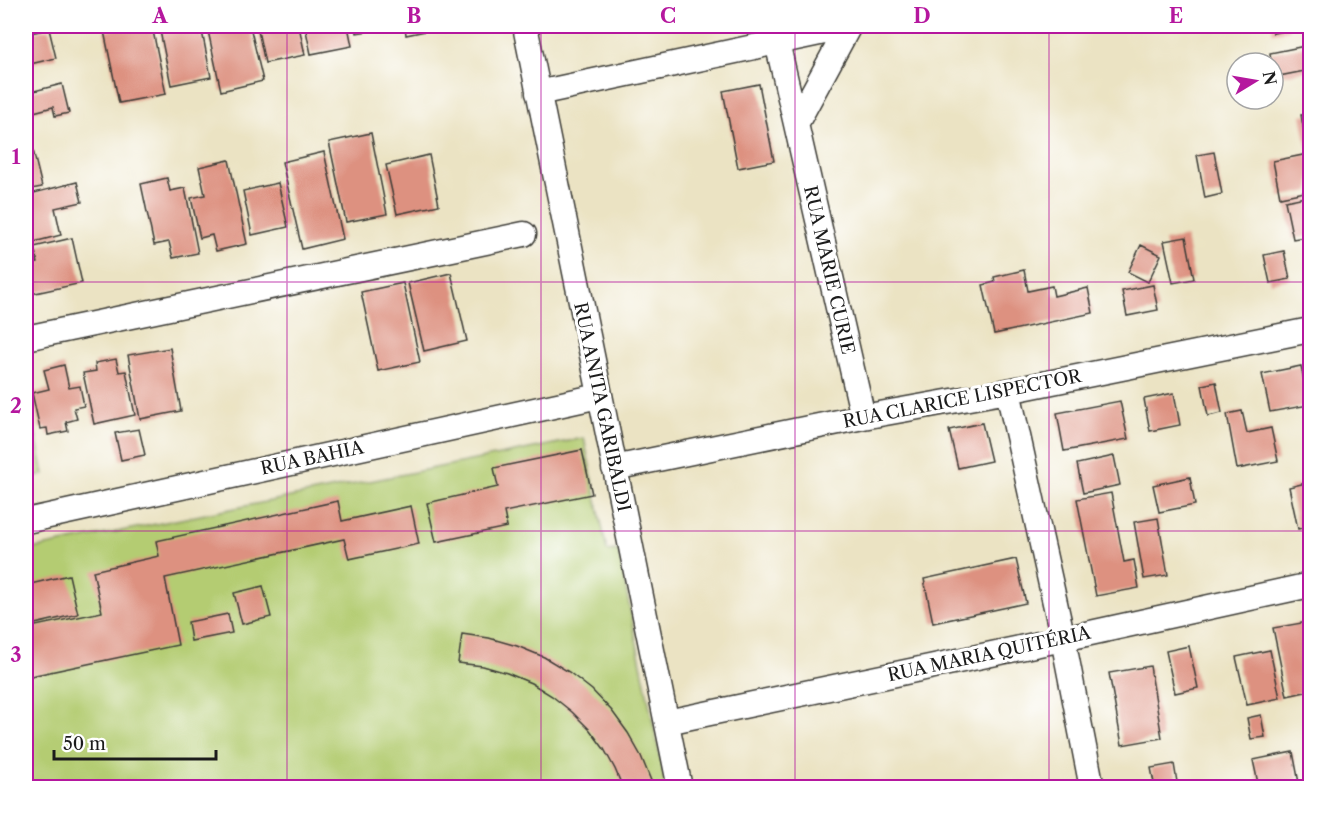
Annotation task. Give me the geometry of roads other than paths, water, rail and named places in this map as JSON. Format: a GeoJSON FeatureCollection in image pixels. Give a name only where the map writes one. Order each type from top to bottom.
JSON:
{"type":"FeatureCollection","features":[{"type":"Feature","properties":{"kind":"street","name":"RUA ANITA GARIBALDI"},"geometry":{"type":"LineString","coordinates":[[525,26],[680,788]]}},
{"type":"Feature","properties":{"kind":"street"},"geometry":{"type":"LineString","coordinates":[[538,93],[848,26]]}},
{"type":"Feature","properties":{"kind":"street"},"geometry":{"type":"LineString","coordinates":[[796,124],[848,26]]}},
{"type":"Feature","properties":{"kind":"street","name":"RUA MARIE CURIE"},"geometry":{"type":"LineString","coordinates":[[777,42],[863,417]]}},
{"type":"Feature","properties":{"kind":"street"},"geometry":{"type":"LineString","coordinates":[[26,338],[524,234]]}},
{"type":"Feature","properties":{"kind":"street","name":"RUA CLARICE LISPECTOR"},"geometry":{"type":"LineString","coordinates":[[614,468],[1311,330]]}},
{"type":"Feature","properties":{"kind":"street"},"geometry":{"type":"LineString","coordinates":[[1008,391],[1063,639],[1092,788]]}},
{"type":"Feature","properties":{"kind":"street","name":"RUA BAHIA"},"geometry":{"type":"LineString","coordinates":[[26,521],[599,396]]}},
{"type":"Feature","properties":{"kind":"street","name":"RUA MARIA QUITÉRIA"},"geometry":{"type":"LineString","coordinates":[[667,722],[1311,585]]}}]}
